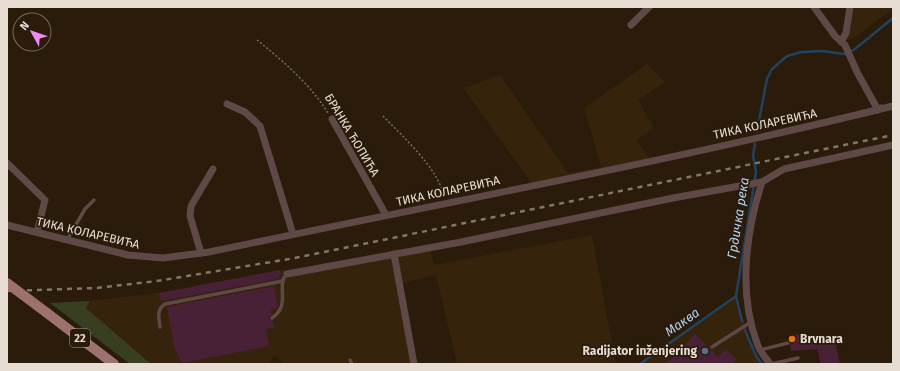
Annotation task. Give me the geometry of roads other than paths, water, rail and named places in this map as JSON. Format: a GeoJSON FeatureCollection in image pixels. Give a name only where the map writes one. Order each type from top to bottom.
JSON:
{"type":"FeatureCollection","features":[{"type":"Feature","properties":{"kind":"main road","name":"22"},"geometry":{"type":"LineString","coordinates":[[7,284],[114,364]]}},
{"type":"Feature","properties":{"kind":"street"},"geometry":{"type":"LineString","coordinates":[[631,25],[649,7]]}},
{"type":"Feature","properties":{"kind":"street"},"geometry":{"type":"LineString","coordinates":[[814,7],[848,50],[850,58],[878,110]]}},
{"type":"Feature","properties":{"kind":"street"},"geometry":{"type":"LineString","coordinates":[[841,42],[846,33],[850,7]]}},
{"type":"Feature","properties":{"kind":"street"},"geometry":{"type":"LineString","coordinates":[[227,104],[245,112],[260,126],[294,234]]}},
{"type":"Feature","properties":{"kind":"street","name":"ТИКА КОЛАРЕВИЋА"},"geometry":{"type":"LineString","coordinates":[[7,225],[128,255],[163,258],[201,253],[613,168],[878,110],[893,105]]}},
{"type":"Feature","properties":{"kind":"street","name":"БРАНКА ЋОПИЋА"},"geometry":{"type":"LineString","coordinates":[[332,119],[386,215]]}},
{"type":"Feature","properties":{"kind":"street"},"geometry":{"type":"LineString","coordinates":[[287,274],[673,198],[760,183],[784,169],[893,145]]}},
{"type":"Feature","properties":{"kind":"street"},"geometry":{"type":"LineString","coordinates":[[7,163],[45,200],[37,232]]}},
{"type":"Feature","properties":{"kind":"street"},"geometry":{"type":"LineString","coordinates":[[201,253],[190,216],[191,206],[214,168]]}},
{"type":"Feature","properties":{"kind":"street"},"geometry":{"type":"LineString","coordinates":[[760,183],[754,206],[746,264],[748,312],[757,345],[770,364]]}},
{"type":"Feature","properties":{"kind":"street"},"geometry":{"type":"LineString","coordinates":[[394,254],[414,364]]}},
{"type":"Feature","properties":{"kind":"lane"},"geometry":{"type":"LineString","coordinates":[[67,241],[84,209],[94,200]]}},
{"type":"Feature","properties":{"kind":"lane"},"geometry":{"type":"LineString","coordinates":[[272,318],[277,315],[282,307],[283,281],[287,274]]}},
{"type":"Feature","properties":{"kind":"lane"},"geometry":{"type":"LineString","coordinates":[[160,327],[158,313],[164,304],[283,281]]}},
{"type":"Feature","properties":{"kind":"lane"},"geometry":{"type":"LineString","coordinates":[[712,347],[751,322]]}},
{"type":"Feature","properties":{"kind":"lane"},"geometry":{"type":"LineString","coordinates":[[760,350],[788,343]]}},
{"type":"Feature","properties":{"kind":"lane"},"geometry":{"type":"LineString","coordinates":[[770,364],[798,358]]}},
{"type":"Feature","properties":{"kind":"lane"},"geometry":{"type":"LineString","coordinates":[[350,360],[352,364]]}},
{"type":"Feature","properties":{"kind":"waterway","name":"Грдичка река"},"geometry":{"type":"LineString","coordinates":[[757,131],[767,79],[772,69],[787,56],[802,52],[822,51],[845,54],[855,49],[893,18]]}},
{"type":"Feature","properties":{"kind":"waterway","name":"Грдичка река"},"geometry":{"type":"LineString","coordinates":[[742,321],[736,296],[756,172],[753,155],[755,144]]}},
{"type":"Feature","properties":{"kind":"waterway","name":"Маква"},"geometry":{"type":"LineString","coordinates":[[640,364],[736,296]]}},
{"type":"Feature","properties":{"kind":"waterway"},"geometry":{"type":"LineString","coordinates":[[745,330],[756,356],[762,364]]}},
{"type":"Feature","properties":{"kind":"railway"},"geometry":{"type":"LineString","coordinates":[[7,291],[96,288],[157,281],[295,258],[893,135]]}},
{"type":"Feature","properties":{"kind":"place","name":"Brvnara"},"geometry":{"type":"Point","coordinates":[792,339]}},
{"type":"Feature","properties":{"kind":"place","name":"Radijator inženjering"},"geometry":{"type":"Point","coordinates":[705,351]}}]}
